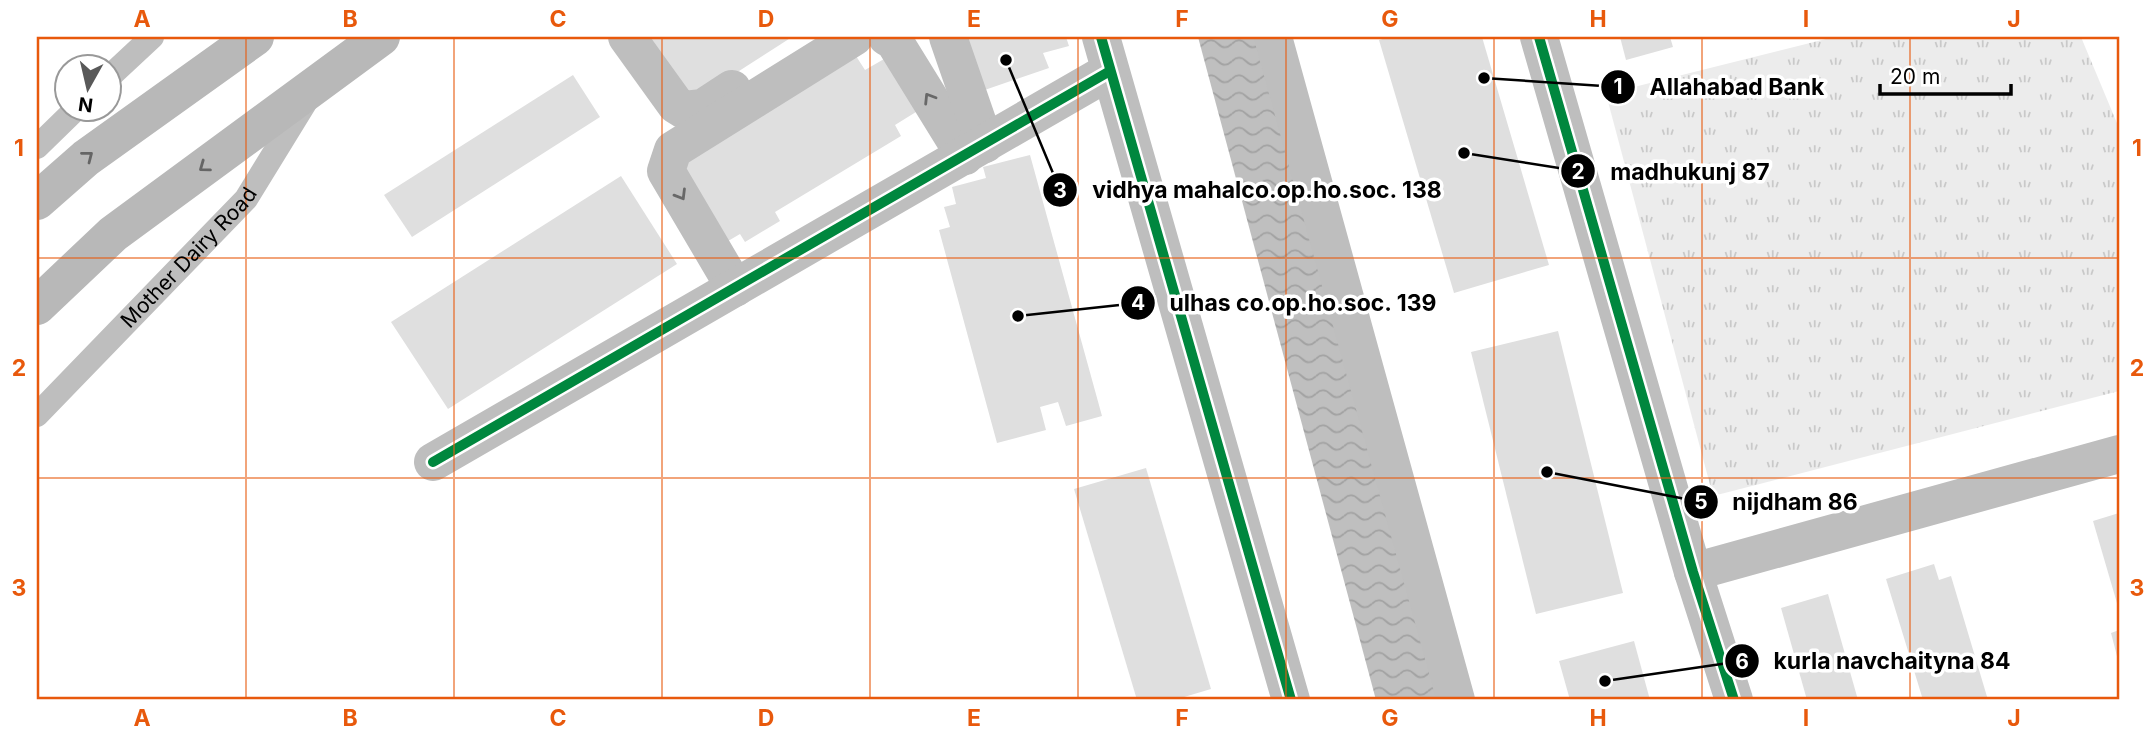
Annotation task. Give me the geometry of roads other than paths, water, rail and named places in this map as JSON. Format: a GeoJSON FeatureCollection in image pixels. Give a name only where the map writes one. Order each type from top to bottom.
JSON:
{"type":"FeatureCollection","features":[{"type":"Feature","properties":{"kind":"main road"},"geometry":{"type":"LineString","coordinates":[[37,201],[86,158],[255,37]]}},
{"type":"Feature","properties":{"kind":"main road","name":"Mother Dairy Road"},"geometry":{"type":"LineString","coordinates":[[37,306],[113,234],[381,37]]}},
{"type":"Feature","properties":{"kind":"street"},"geometry":{"type":"LineString","coordinates":[[626,37],[676,105],[693,112],[811,37]]}},
{"type":"Feature","properties":{"kind":"street"},"geometry":{"type":"LineString","coordinates":[[735,288],[666,171],[668,159],[673,150],[854,37]]}},
{"type":"Feature","properties":{"kind":"street"},"geometry":{"type":"LineString","coordinates":[[887,37],[894,41],[975,150]]}},
{"type":"Feature","properties":{"kind":"street"},"geometry":{"type":"LineString","coordinates":[[948,37],[975,150]]}},
{"type":"Feature","properties":{"kind":"street"},"geometry":{"type":"LineString","coordinates":[[1273,37],[1456,700]]}},
{"type":"Feature","properties":{"kind":"street"},"geometry":{"type":"LineString","coordinates":[[1539,37],[1693,572],[1734,700]]}},
{"type":"Feature","properties":{"kind":"street"},"geometry":{"type":"LineString","coordinates":[[433,462],[975,150],[1106,54],[1291,700]]}},
{"type":"Feature","properties":{"kind":"street"},"geometry":{"type":"LineString","coordinates":[[1693,572],[2119,454]]}},
{"type":"Feature","properties":{"kind":"lane"},"geometry":{"type":"LineString","coordinates":[[122,65],[152,37]]}},
{"type":"Feature","properties":{"kind":"lane","name":"Mother Dairy Road"},"geometry":{"type":"LineString","coordinates":[[37,415],[246,199],[318,81]]}},
{"type":"Feature","properties":{"kind":"lane"},"geometry":{"type":"LineString","coordinates":[[37,147],[63,122]]}},
{"type":"Feature","properties":{"kind":"water"},"geometry":{"type":"Polygon","coordinates":[[[1198,37],[1259,37],[1438,700],[1376,700],[1198,37]]]}},
{"type":"Feature","properties":{"kind":"place","name":"vidhya mahalco.op.ho.soc. 138"},"geometry":{"type":"Point","coordinates":[1006,60]}},
{"type":"Feature","properties":{"kind":"place","name":"Allahabad Bank"},"geometry":{"type":"Point","coordinates":[1484,78]}},
{"type":"Feature","properties":{"kind":"place","name":"madhukunj 87"},"geometry":{"type":"Point","coordinates":[1464,153]}},
{"type":"Feature","properties":{"kind":"place","name":"ulhas co.op.ho.soc. 139"},"geometry":{"type":"Point","coordinates":[1018,316]}},
{"type":"Feature","properties":{"kind":"place","name":"nijdham 86"},"geometry":{"type":"Point","coordinates":[1547,472]}},
{"type":"Feature","properties":{"kind":"place","name":"kurla navchaityna 84"},"geometry":{"type":"Point","coordinates":[1605,681]}}]}
